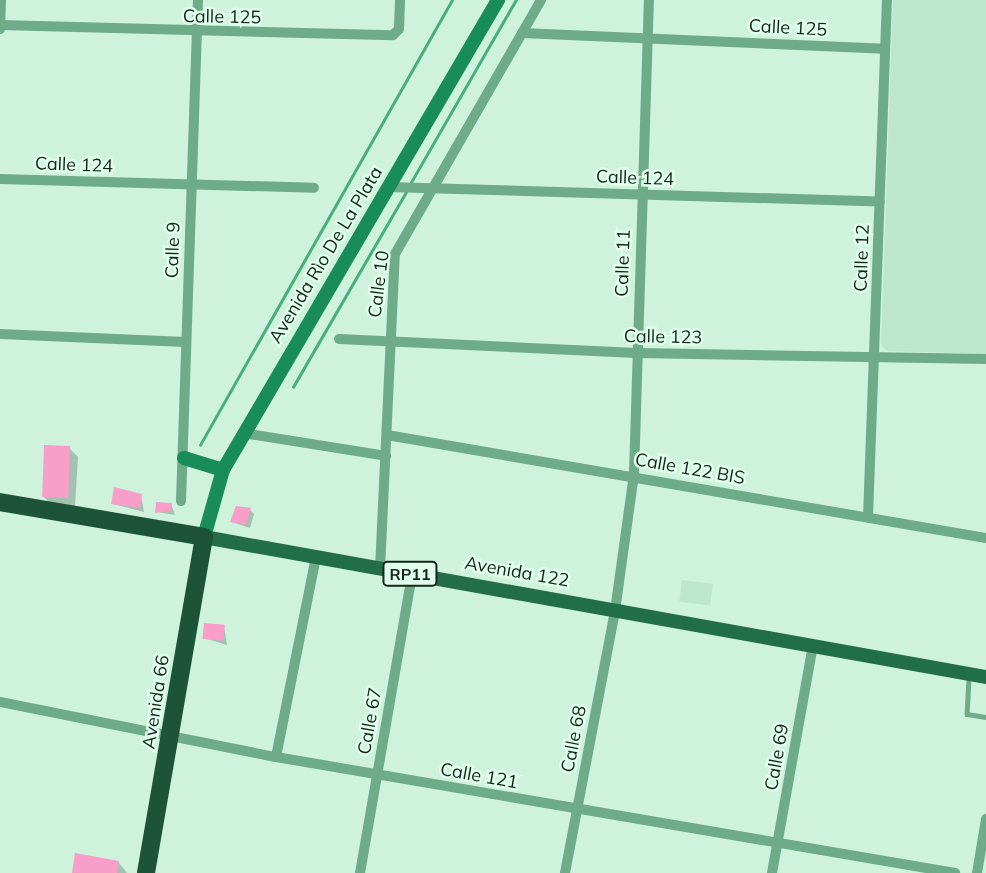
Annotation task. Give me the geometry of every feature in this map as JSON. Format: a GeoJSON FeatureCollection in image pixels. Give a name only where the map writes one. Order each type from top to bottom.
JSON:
{"type":"FeatureCollection","features":[{"type":"Feature","properties":{"kind":"highway","name":"Avenida 122"},"geometry":{"type":"LineString","coordinates":[[0,502],[204,537]]}},
{"type":"Feature","properties":{"kind":"highway","name":"Avenida 66"},"geometry":{"type":"LineString","coordinates":[[146,873],[173,737],[204,537]]}},
{"type":"Feature","properties":{"kind":"main road","name":"Avenida Rìo De La Plata"},"geometry":{"type":"LineString","coordinates":[[204,537],[223,470],[243,433],[395,187],[498,0]]}},
{"type":"Feature","properties":{"kind":"main road"},"geometry":{"type":"LineString","coordinates":[[184,458],[223,470]]}},
{"type":"Feature","properties":{"kind":"main road","name":"Avenida 122"},"geometry":{"type":"LineString","coordinates":[[204,537],[986,677]]}},
{"type":"Feature","properties":{"kind":"street"},"geometry":{"type":"LineString","coordinates":[[0,26],[1,0]]}},
{"type":"Feature","properties":{"kind":"street","name":"Calle 9"},"geometry":{"type":"LineString","coordinates":[[181,501],[198,0]]}},
{"type":"Feature","properties":{"kind":"street","name":"Calle 125"},"geometry":{"type":"LineString","coordinates":[[0,26],[197,33],[393,35],[399,29],[400,0]]}},
{"type":"Feature","properties":{"kind":"street","name":"Calle 10"},"geometry":{"type":"LineString","coordinates":[[380,569],[395,254],[437,186],[448,158],[541,0]]}},
{"type":"Feature","properties":{"kind":"street","name":"Calle 11"},"geometry":{"type":"LineString","coordinates":[[615,611],[634,474],[649,0]]}},
{"type":"Feature","properties":{"kind":"street","name":"Calle 12"},"geometry":{"type":"LineString","coordinates":[[868,517],[887,0]]}},
{"type":"Feature","properties":{"kind":"street","name":"Calle 125"},"geometry":{"type":"LineString","coordinates":[[522,33],[886,48]]}},
{"type":"Feature","properties":{"kind":"street","name":"Calle 124"},"geometry":{"type":"LineString","coordinates":[[0,179],[314,188]]}},
{"type":"Feature","properties":{"kind":"street","name":"Calle 124"},"geometry":{"type":"LineString","coordinates":[[395,187],[437,186],[880,202]]}},
{"type":"Feature","properties":{"kind":"street"},"geometry":{"type":"LineString","coordinates":[[0,334],[186,342]]}},
{"type":"Feature","properties":{"kind":"street","name":"Calle 123"},"geometry":{"type":"LineString","coordinates":[[339,339],[636,353],[986,359]]}},
{"type":"Feature","properties":{"kind":"street"},"geometry":{"type":"LineString","coordinates":[[243,433],[386,456]]}},
{"type":"Feature","properties":{"kind":"street","name":"Calle 122 BIS"},"geometry":{"type":"LineString","coordinates":[[387,435],[634,474],[986,538]]}},
{"type":"Feature","properties":{"kind":"street"},"geometry":{"type":"LineString","coordinates":[[276,757],[316,557]]}},
{"type":"Feature","properties":{"kind":"street","name":"Calle 67"},"geometry":{"type":"LineString","coordinates":[[360,873],[412,574]]}},
{"type":"Feature","properties":{"kind":"street","name":"Calle 68"},"geometry":{"type":"LineString","coordinates":[[565,873],[615,611]]}},
{"type":"Feature","properties":{"kind":"street","name":"Calle 69"},"geometry":{"type":"LineString","coordinates":[[772,873],[813,646]]}},
{"type":"Feature","properties":{"kind":"street","name":"Calle 121"},"geometry":{"type":"LineString","coordinates":[[0,702],[276,757],[577,810],[778,840],[955,873]]}},
{"type":"Feature","properties":{"kind":"street"},"geometry":{"type":"LineString","coordinates":[[977,873],[986,819]]}},
{"type":"Feature","properties":{"kind":"lane"},"geometry":{"type":"LineString","coordinates":[[970,674],[965,699],[968,714],[986,717]]}},
{"type":"Feature","properties":{"kind":"shaded area"},"geometry":{"type":"Polygon","coordinates":[[[893,0],[986,0],[986,354],[887,351],[881,345],[893,0]]]}},
{"type":"Feature","properties":{"kind":"shaded area"},"geometry":{"type":"Polygon","coordinates":[[[682,580],[713,584],[710,606],[679,602],[682,580]]]}},
{"type":"Feature","properties":{"kind":"building"},"geometry":{"type":"Polygon","coordinates":[[[44,445],[70,446],[68,498],[42,497],[44,445]]]}},
{"type":"Feature","properties":{"kind":"building"},"geometry":{"type":"Polygon","coordinates":[[[114,487],[142,494],[140,508],[111,504],[114,487]]]}},
{"type":"Feature","properties":{"kind":"building"},"geometry":{"type":"Polygon","coordinates":[[[156,502],[172,503],[171,511],[155,513],[156,502]]]}},
{"type":"Feature","properties":{"kind":"building"},"geometry":{"type":"Polygon","coordinates":[[[236,506],[251,508],[246,525],[230,522],[236,506]]]}},
{"type":"Feature","properties":{"kind":"building"},"geometry":{"type":"Polygon","coordinates":[[[204,623],[225,625],[224,641],[203,639],[204,623]]]}},
{"type":"Feature","properties":{"kind":"building"},"geometry":{"type":"Polygon","coordinates":[[[75,853],[119,861],[117,873],[72,873],[75,853]]]}},
{"type":"Feature","properties":{"kind":"waterway"},"geometry":{"type":"LineString","coordinates":[[200,445],[452,0]]}},
{"type":"Feature","properties":{"kind":"waterway"},"geometry":{"type":"LineString","coordinates":[[410,184],[516,0]]}},
{"type":"Feature","properties":{"kind":"waterway"},"geometry":{"type":"LineString","coordinates":[[293,387],[407,190]]}}]}
